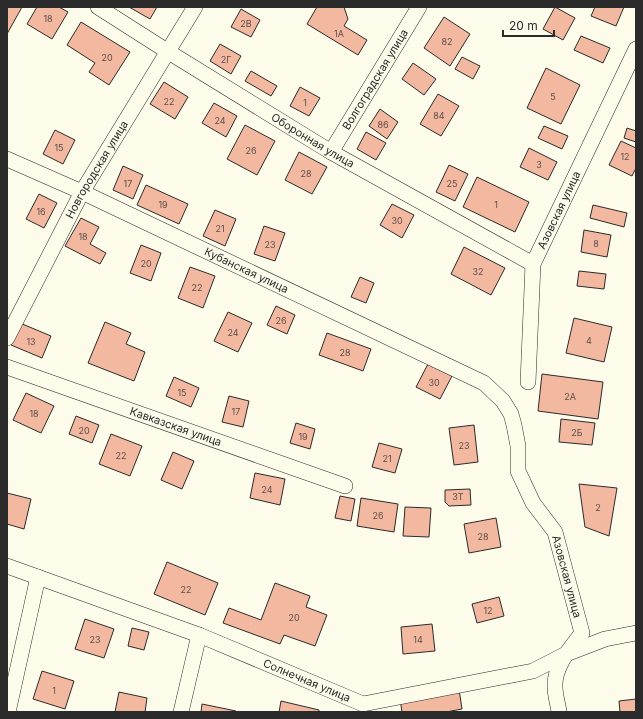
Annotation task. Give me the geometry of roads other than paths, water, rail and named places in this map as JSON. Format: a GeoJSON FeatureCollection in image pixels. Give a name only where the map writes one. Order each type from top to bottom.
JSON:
{"type":"FeatureCollection","features":[{"type":"Feature","properties":{"kind":"street","name":"Оборонная улица"},"geometry":{"type":"LineString","coordinates":[[98,7],[331,152],[533,264]]}},
{"type":"Feature","properties":{"kind":"street","name":"Новгородская улица"},"geometry":{"type":"LineString","coordinates":[[7,338],[82,192],[195,7]]}},
{"type":"Feature","properties":{"kind":"street","name":"Волгоградская улица"},"geometry":{"type":"LineString","coordinates":[[331,152],[419,7]]}},
{"type":"Feature","properties":{"kind":"street","name":"Азовская улица"},"geometry":{"type":"LineString","coordinates":[[528,382],[533,264],[636,49]]}},
{"type":"Feature","properties":{"kind":"street","name":"Кубанская улица"},"geometry":{"type":"LineString","coordinates":[[7,159],[82,192],[484,383]]}},
{"type":"Feature","properties":{"kind":"street","name":"Кавказская улица"},"geometry":{"type":"LineString","coordinates":[[7,368],[345,486]]}},
{"type":"Feature","properties":{"kind":"street","name":"Азовская улица"},"geometry":{"type":"LineString","coordinates":[[484,383],[503,401],[511,414],[518,446],[518,471],[533,503],[555,532],[582,633],[566,654],[556,673],[555,688],[559,712]]}},
{"type":"Feature","properties":{"kind":"street","name":"Солнечная улица"},"geometry":{"type":"LineString","coordinates":[[7,566],[200,635],[362,708],[533,671],[566,654],[605,639],[636,633]]}},
{"type":"Feature","properties":{"kind":"street"},"geometry":{"type":"LineString","coordinates":[[8,712],[38,577]]}},
{"type":"Feature","properties":{"kind":"street"},"geometry":{"type":"LineString","coordinates":[[181,712],[200,635]]}}]}
